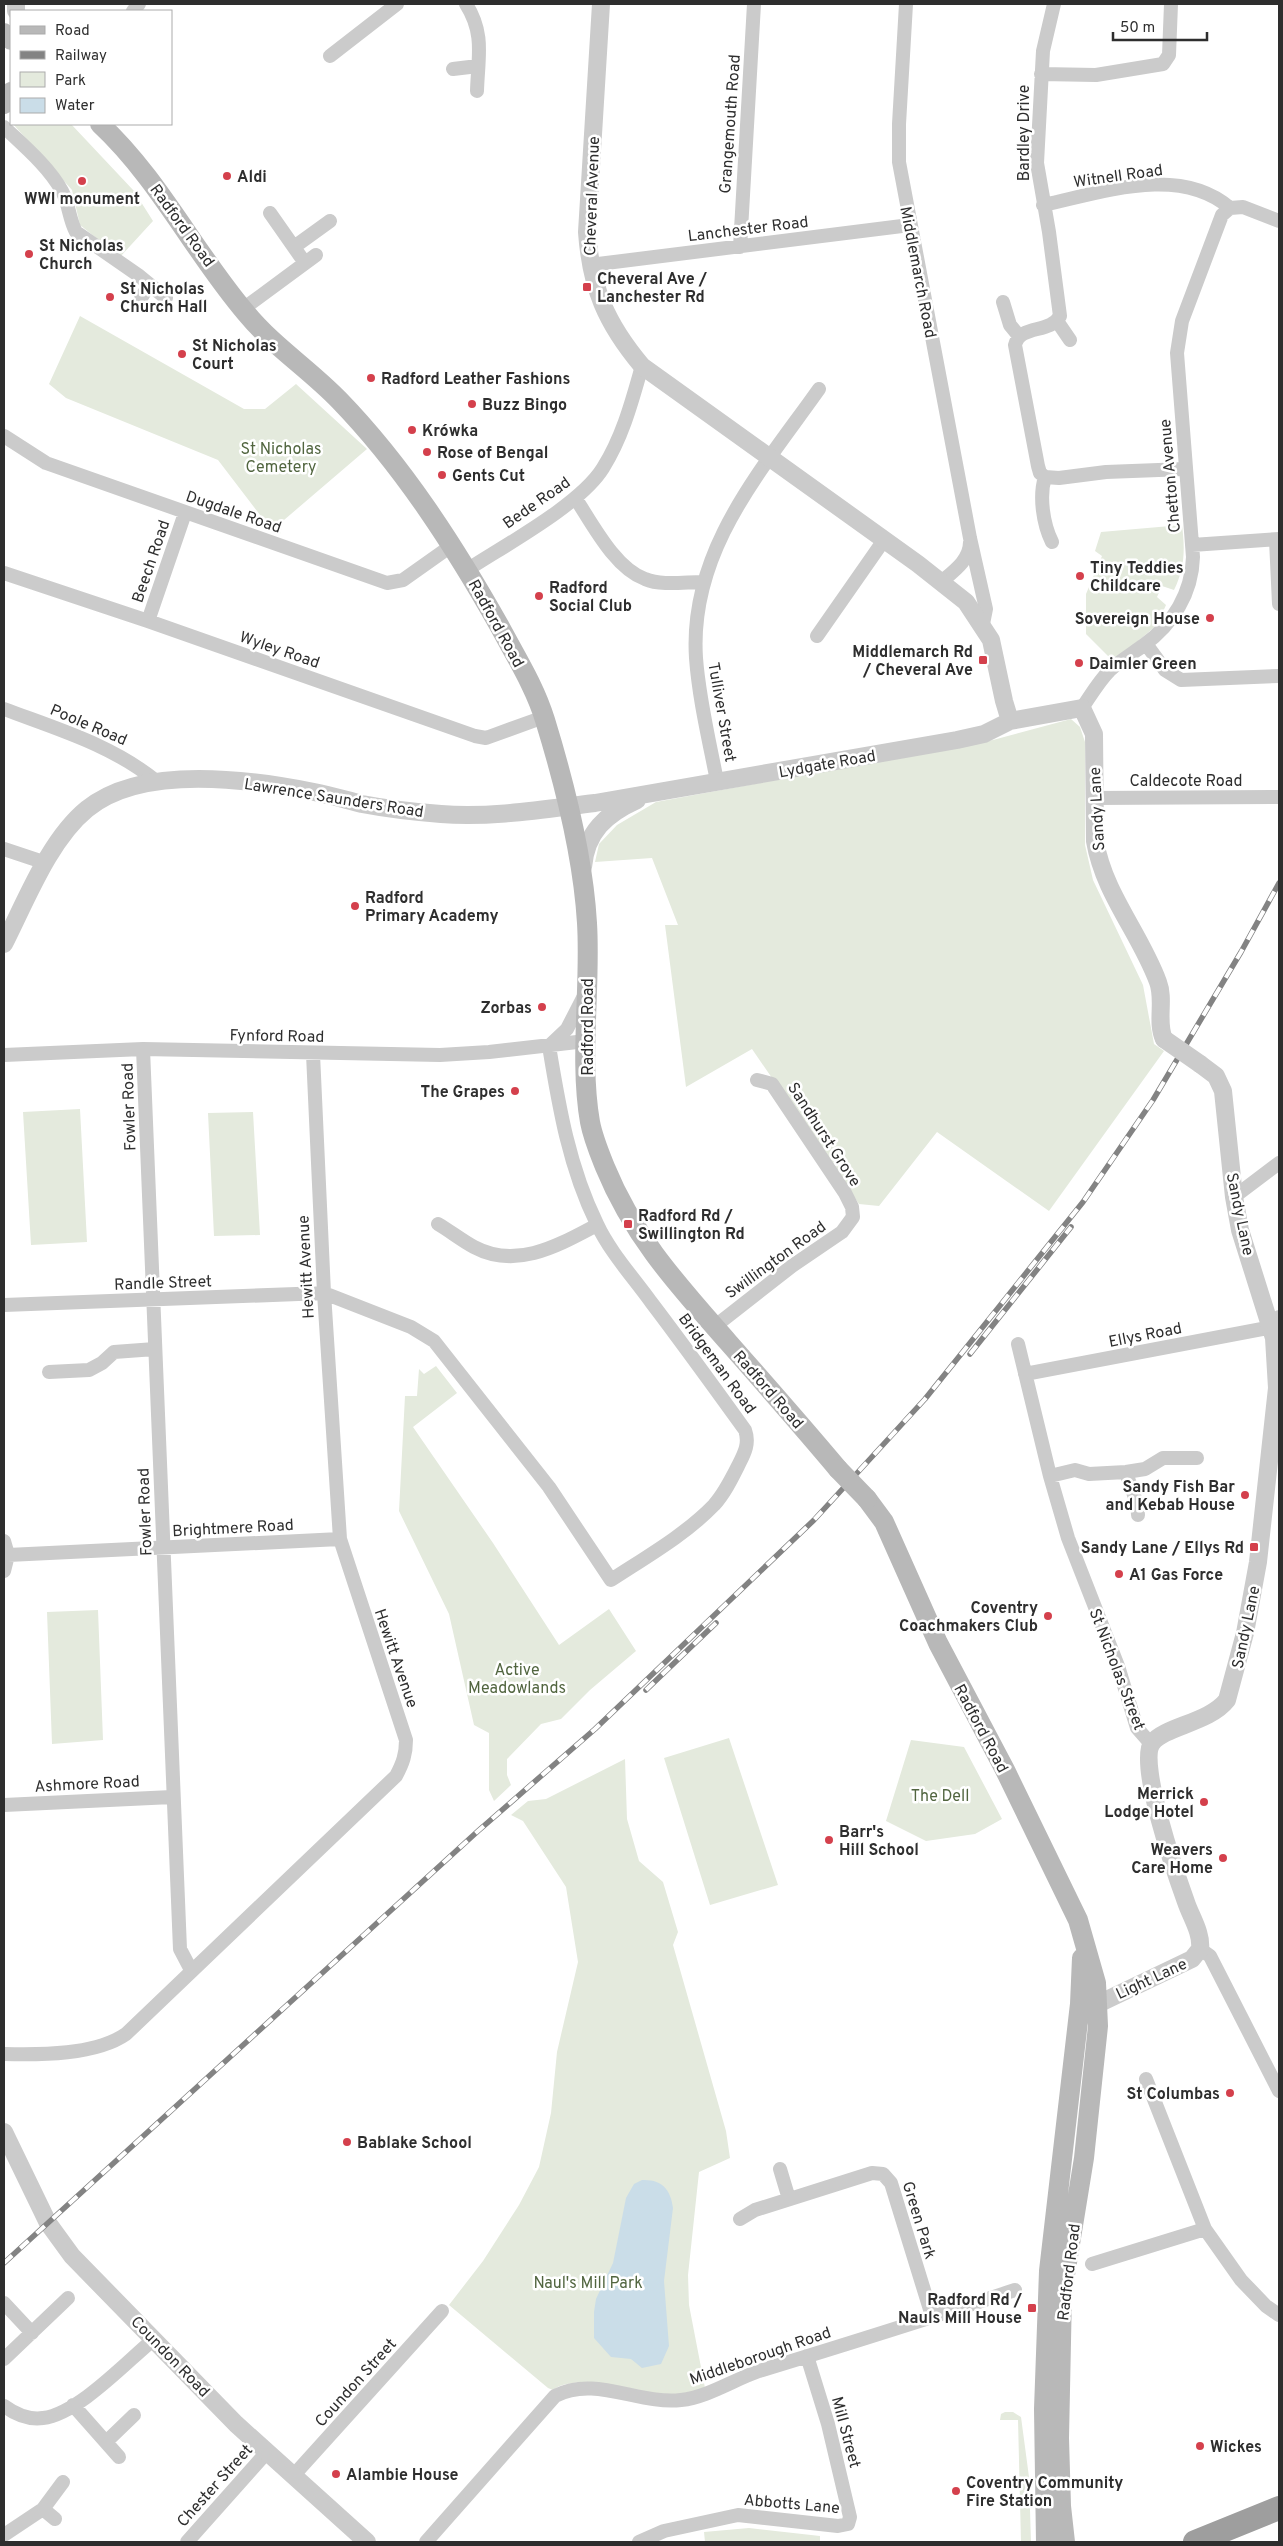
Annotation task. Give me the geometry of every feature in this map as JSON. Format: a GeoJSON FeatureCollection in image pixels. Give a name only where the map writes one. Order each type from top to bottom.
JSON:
{"type":"FeatureCollection","features":[{"type":"Feature","properties":{"kind":"highway"},"geometry":{"type":"LineString","coordinates":[[1195,2542],[1279,2508]]}},
{"type":"Feature","properties":{"kind":"highway"},"geometry":{"type":"LineString","coordinates":[[1232,2541],[1279,2521]]}},
{"type":"Feature","properties":{"kind":"main road","name":"Radford Road"},"geometry":{"type":"LineString","coordinates":[[101,125],[131,155],[164,197],[260,330],[335,396],[360,422],[398,470],[467,570],[516,655],[544,718],[567,806],[584,887],[587,924],[586,1040],[590,1121],[610,1180],[627,1213],[655,1257],[689,1300],[714,1326],[838,1469],[867,1499],[884,1522],[938,1643],[1032,1824],[1078,1920],[1082,1941],[1096,1983],[1098,2026],[1084,2158],[1062,2293],[1060,2438],[1061,2506],[1065,2542]]}},
{"type":"Feature","properties":{"kind":"main road","name":"Radford Road"},"geometry":{"type":"LineString","coordinates":[[1046,2542],[1044,2409],[1049,2271],[1080,2004],[1082,1941]]}},
{"type":"Feature","properties":{"kind":"main road","name":"Radford Road"},"geometry":{"type":"LineString","coordinates":[[1066,2121],[1078,2087],[1087,2018],[1092,2007],[1098,2004]]}},
{"type":"Feature","properties":{"kind":"street"},"geometry":{"type":"LineString","coordinates":[[330,56],[396,4]]}},
{"type":"Feature","properties":{"kind":"street"},"geometry":{"type":"LineString","coordinates":[[466,4],[478,27],[477,91]]}},
{"type":"Feature","properties":{"kind":"street","name":"Cheveral Avenue"},"geometry":{"type":"LineString","coordinates":[[601,4],[587,232],[590,265],[596,291],[607,316],[627,348],[642,366],[941,582],[966,602],[983,624]]}},
{"type":"Feature","properties":{"kind":"street","name":"Grangemouth Road"},"geometry":{"type":"LineString","coordinates":[[740,247],[754,4]]}},
{"type":"Feature","properties":{"kind":"street","name":"Middlemarch Road"},"geometry":{"type":"LineString","coordinates":[[906,4],[898,124],[899,162],[970,538],[986,610],[983,624],[991,640],[1010,721]]}},
{"type":"Feature","properties":{"kind":"street","name":"Bardley Drive"},"geometry":{"type":"LineString","coordinates":[[1054,4],[1043,51],[1037,163],[1060,306],[1057,321]]}},
{"type":"Feature","properties":{"kind":"street"},"geometry":{"type":"LineString","coordinates":[[1041,74],[1096,75],[1163,64],[1169,55],[1171,4]]}},
{"type":"Feature","properties":{"kind":"street"},"geometry":{"type":"LineString","coordinates":[[453,69],[478,66]]}},
{"type":"Feature","properties":{"kind":"street"},"geometry":{"type":"LineString","coordinates":[[4,127],[56,183],[66,199],[71,222],[76,232],[166,298]]}},
{"type":"Feature","properties":{"kind":"street","name":"Witnell Road"},"geometry":{"type":"LineString","coordinates":[[1043,205],[1101,192],[1166,185],[1193,188],[1216,197],[1230,208],[1243,207],[1279,221]]}},
{"type":"Feature","properties":{"kind":"street","name":"Chetton Avenue"},"geometry":{"type":"LineString","coordinates":[[1082,708],[1110,670],[1165,628],[1178,610],[1187,591],[1192,569],[1192,545],[1177,353],[1180,330],[1222,216],[1230,208]]}},
{"type":"Feature","properties":{"kind":"street"},"geometry":{"type":"LineString","coordinates":[[243,309],[310,259],[294,247],[270,213]]}},
{"type":"Feature","properties":{"kind":"street"},"geometry":{"type":"LineString","coordinates":[[294,247],[330,221]]}},
{"type":"Feature","properties":{"kind":"street","name":"Lanchester Road"},"geometry":{"type":"LineString","coordinates":[[590,265],[910,225]]}},
{"type":"Feature","properties":{"kind":"street"},"geometry":{"type":"LineString","coordinates":[[141,298],[149,284]]}},
{"type":"Feature","properties":{"kind":"street"},"geometry":{"type":"LineString","coordinates":[[1003,302],[1007,318],[1019,336]]}},
{"type":"Feature","properties":{"kind":"street"},"geometry":{"type":"LineString","coordinates":[[1070,340],[1057,321],[1050,327],[1026,332],[1019,336],[1015,345],[1040,474],[1045,477],[1059,478],[1106,472],[1185,469]]}},
{"type":"Feature","properties":{"kind":"street","name":"Bede Road"},"geometry":{"type":"LineString","coordinates":[[467,570],[576,499],[602,470],[623,430],[642,366]]}},
{"type":"Feature","properties":{"kind":"street"},"geometry":{"type":"LineString","coordinates":[[770,458],[819,389]]}},
{"type":"Feature","properties":{"kind":"street","name":"Dugdale Road"},"geometry":{"type":"LineString","coordinates":[[4,436],[46,463],[387,583],[403,580],[451,546]]}},
{"type":"Feature","properties":{"kind":"street","name":"Tulliver Street"},"geometry":{"type":"LineString","coordinates":[[717,781],[699,689],[696,656],[696,626],[702,582],[712,553],[734,509],[770,458]]}},
{"type":"Feature","properties":{"kind":"street"},"geometry":{"type":"LineString","coordinates":[[1045,477],[1042,496],[1047,532],[1052,542]]}},
{"type":"Feature","properties":{"kind":"street"},"geometry":{"type":"LineString","coordinates":[[576,499],[607,547],[633,573],[646,580],[702,582]]}},
{"type":"Feature","properties":{"kind":"street","name":"Beech Road"},"geometry":{"type":"LineString","coordinates":[[148,621],[185,513]]}},
{"type":"Feature","properties":{"kind":"street","name":"Middlemarch Road"},"geometry":{"type":"LineString","coordinates":[[941,582],[965,559],[970,550],[970,538]]}},
{"type":"Feature","properties":{"kind":"street"},"geometry":{"type":"LineString","coordinates":[[817,636],[884,540]]}},
{"type":"Feature","properties":{"kind":"street"},"geometry":{"type":"LineString","coordinates":[[1192,545],[1278,540],[1279,604]]}},
{"type":"Feature","properties":{"kind":"street","name":"Wyley Road"},"geometry":{"type":"LineString","coordinates":[[4,573],[148,621],[475,736],[486,738],[544,718]]}},
{"type":"Feature","properties":{"kind":"street"},"geometry":{"type":"LineString","coordinates":[[1146,644],[1165,670],[1181,680],[1279,676]]}},
{"type":"Feature","properties":{"kind":"street","name":"Lydgate Road"},"geometry":{"type":"LineString","coordinates":[[567,806],[957,740],[984,734],[1010,721],[1082,708]]}},
{"type":"Feature","properties":{"kind":"street","name":"Sandy Lane"},"geometry":{"type":"LineString","coordinates":[[1082,708],[1094,734],[1094,798],[1098,856],[1112,895],[1158,983],[1161,1028],[1164,1039],[1216,1076],[1223,1091],[1234,1197],[1240,1230],[1275,1322],[1277,1388],[1264,1526],[1245,1633],[1233,1684],[1227,1700],[1220,1708],[1160,1737],[1151,1744]]}},
{"type":"Feature","properties":{"kind":"street","name":"Poole Road"},"geometry":{"type":"LineString","coordinates":[[4,709],[122,756],[156,781]]}},
{"type":"Feature","properties":{"kind":"street","name":"Lawrence Saunders Road"},"geometry":{"type":"LineString","coordinates":[[4,944],[66,829],[87,809],[129,787],[156,781],[238,781],[316,792],[384,808],[441,814],[468,815],[567,806]]}},
{"type":"Feature","properties":{"kind":"street"},"geometry":{"type":"LineString","coordinates":[[584,887],[584,859],[587,845],[594,831],[606,818],[618,810],[653,792]]}},
{"type":"Feature","properties":{"kind":"street","name":"Caldecote Road"},"geometry":{"type":"LineString","coordinates":[[1094,798],[1279,797]]}},
{"type":"Feature","properties":{"kind":"street"},"geometry":{"type":"LineString","coordinates":[[4,849],[46,864]]}},
{"type":"Feature","properties":{"kind":"street"},"geometry":{"type":"LineString","coordinates":[[549,1046],[567,1029],[587,988]]}},
{"type":"Feature","properties":{"kind":"street","name":"Fynford Road"},"geometry":{"type":"LineString","coordinates":[[4,1055],[143,1049],[313,1054],[440,1054],[549,1046],[586,1040]]}},
{"type":"Feature","properties":{"kind":"street","name":"Bridgeman Road"},"geometry":{"type":"LineString","coordinates":[[324,1294],[411,1326],[434,1341],[548,1487],[611,1580],[656,1551],[714,1505],[728,1485],[745,1453],[748,1437],[740,1422],[614,1252],[597,1225],[573,1167],[565,1137],[549,1046]]}},
{"type":"Feature","properties":{"kind":"street","name":"Fowler Road"},"geometry":{"type":"LineString","coordinates":[[143,1049],[172,1797],[180,1949],[192,1970]]}},
{"type":"Feature","properties":{"kind":"street","name":"Hewitt Avenue"},"geometry":{"type":"LineString","coordinates":[[4,2054],[81,2050],[115,2042],[126,2034],[396,1776],[406,1754],[406,1740],[340,1539],[324,1294],[313,1054]]}},
{"type":"Feature","properties":{"kind":"street","name":"Sandhurst Grove"},"geometry":{"type":"LineString","coordinates":[[757,1080],[772,1084],[845,1193],[852,1207],[853,1217]]}},
{"type":"Feature","properties":{"kind":"street"},"geometry":{"type":"LineString","coordinates":[[1234,1197],[1279,1163]]}},
{"type":"Feature","properties":{"kind":"street","name":"Swillington Road"},"geometry":{"type":"LineString","coordinates":[[714,1326],[792,1266],[842,1232],[853,1217]]}},
{"type":"Feature","properties":{"kind":"street"},"geometry":{"type":"LineString","coordinates":[[438,1224],[474,1247],[489,1253],[522,1256],[560,1245],[597,1225]]}},
{"type":"Feature","properties":{"kind":"street","name":"Randle Street"},"geometry":{"type":"LineString","coordinates":[[4,1305],[324,1294]]}},
{"type":"Feature","properties":{"kind":"street","name":"Ellys Road"},"geometry":{"type":"LineString","coordinates":[[1025,1374],[1275,1322]]}},
{"type":"Feature","properties":{"kind":"street","name":"St Nicholas Street"},"geometry":{"type":"LineString","coordinates":[[1018,1344],[1050,1476],[1068,1538],[1118,1666],[1137,1728],[1151,1744],[1148,1758],[1157,1806],[1179,1880],[1200,1937],[1200,1949]]}},
{"type":"Feature","properties":{"kind":"street"},"geometry":{"type":"LineString","coordinates":[[49,1372],[89,1370],[102,1363],[114,1352],[155,1348]]}},
{"type":"Feature","properties":{"kind":"street"},"geometry":{"type":"LineString","coordinates":[[1050,1476],[1075,1470],[1089,1474],[1126,1472],[1145,1469],[1163,1458],[1197,1458]]}},
{"type":"Feature","properties":{"kind":"street"},"geometry":{"type":"LineString","coordinates":[[1126,1472],[1132,1492],[1138,1500],[1138,1515]]}},
{"type":"Feature","properties":{"kind":"street","name":"Brightmere Road"},"geometry":{"type":"LineString","coordinates":[[8,1555],[340,1539]]}},
{"type":"Feature","properties":{"kind":"street"},"geometry":{"type":"LineString","coordinates":[[4,1541],[8,1555],[4,1571]]}},
{"type":"Feature","properties":{"kind":"street","name":"Ashmore Road"},"geometry":{"type":"LineString","coordinates":[[4,1805],[172,1797]]}},
{"type":"Feature","properties":{"kind":"street"},"geometry":{"type":"LineString","coordinates":[[1200,1949],[1210,1956],[1279,2091]]}},
{"type":"Feature","properties":{"kind":"street","name":"Light Lane"},"geometry":{"type":"LineString","coordinates":[[1098,2004],[1192,1959],[1200,1949]]}},
{"type":"Feature","properties":{"kind":"street"},"geometry":{"type":"LineString","coordinates":[[1146,2079],[1204,2229],[1241,2280],[1266,2306],[1279,2315]]}},
{"type":"Feature","properties":{"kind":"street","name":"Coundon Road"},"geometry":{"type":"LineString","coordinates":[[7,2137],[38,2203],[63,2246],[153,2340],[267,2452],[365,2542]]}},
{"type":"Feature","properties":{"kind":"street"},"geometry":{"type":"LineString","coordinates":[[780,2169],[789,2200]]}},
{"type":"Feature","properties":{"kind":"street","name":"Green Park"},"geometry":{"type":"LineString","coordinates":[[740,2219],[755,2210],[872,2173],[886,2176],[891,2183],[932,2316]]}},
{"type":"Feature","properties":{"kind":"street"},"geometry":{"type":"LineString","coordinates":[[1092,2264],[1204,2229]]}},
{"type":"Feature","properties":{"kind":"street","name":"Middleborough Road"},"geometry":{"type":"LineString","coordinates":[[426,2542],[555,2396],[566,2390],[592,2388],[657,2401],[681,2400],[706,2394],[745,2376],[1015,2290]]}},
{"type":"Feature","properties":{"kind":"street"},"geometry":{"type":"LineString","coordinates":[[4,2359],[68,2298]]}},
{"type":"Feature","properties":{"kind":"street"},"geometry":{"type":"LineString","coordinates":[[4,2303],[32,2332]]}},
{"type":"Feature","properties":{"kind":"street","name":"Coundon Street"},"geometry":{"type":"LineString","coordinates":[[293,2476],[442,2311]]}},
{"type":"Feature","properties":{"kind":"street"},"geometry":{"type":"LineString","coordinates":[[4,2406],[23,2416],[43,2418],[59,2414],[116,2373],[153,2340]]}},
{"type":"Feature","properties":{"kind":"street","name":"Mill Street"},"geometry":{"type":"LineString","coordinates":[[807,2356],[828,2424],[850,2517]]}},
{"type":"Feature","properties":{"kind":"street"},"geometry":{"type":"LineString","coordinates":[[73,2405],[119,2457]]}},
{"type":"Feature","properties":{"kind":"street"},"geometry":{"type":"LineString","coordinates":[[106,2442],[134,2415]]}},
{"type":"Feature","properties":{"kind":"street","name":"Chester Street"},"geometry":{"type":"LineString","coordinates":[[187,2542],[267,2452]]}},
{"type":"Feature","properties":{"kind":"street"},"geometry":{"type":"LineString","coordinates":[[4,2535],[43,2509],[63,2482]]}},
{"type":"Feature","properties":{"kind":"street"},"geometry":{"type":"LineString","coordinates":[[43,2509],[55,2519]]}},
{"type":"Feature","properties":{"kind":"street","name":"Abbotts Lane"},"geometry":{"type":"LineString","coordinates":[[639,2542],[664,2531],[738,2515],[846,2526],[850,2517]]}},
{"type":"Feature","properties":{"kind":"green space"},"geometry":{"type":"Polygon","coordinates":[[[14,125],[72,125],[134,191],[153,221],[120,257],[80,225],[72,190],[14,125]]]}},
{"type":"Feature","properties":{"kind":"green space","name":"St Nicholas Cemetery"},"geometry":{"type":"Polygon","coordinates":[[[80,316],[244,409],[265,409],[296,384],[367,449],[284,520],[280,534],[273,532],[218,460],[66,398],[49,384],[80,316]]]}},
{"type":"Feature","properties":{"kind":"green space"},"geometry":{"type":"Polygon","coordinates":[[[1182,525],[1184,550],[1178,582],[1174,590],[1162,586],[1157,597],[1166,605],[1157,625],[1119,657],[1108,656],[1086,634],[1086,594],[1102,556],[1095,551],[1101,532],[1182,525]]]}},
{"type":"Feature","properties":{"kind":"green space"},"geometry":{"type":"Polygon","coordinates":[[[1071,719],[1080,727],[1085,742],[1085,845],[1093,880],[1143,985],[1154,1044],[1164,1051],[1049,1211],[937,1132],[879,1206],[859,1204],[752,1049],[686,1087],[665,925],[678,925],[652,858],[595,862],[599,844],[617,825],[656,802],[993,740],[1071,719]]]}},
{"type":"Feature","properties":{"kind":"green space"},"geometry":{"type":"Polygon","coordinates":[[[80,1109],[87,1242],[31,1245],[23,1112],[80,1109]]]}},
{"type":"Feature","properties":{"kind":"green space"},"geometry":{"type":"Polygon","coordinates":[[[253,1112],[260,1235],[214,1236],[208,1113],[253,1112]]]}},
{"type":"Feature","properties":{"kind":"green space","name":"Active Meadowlands"},"geometry":{"type":"Polygon","coordinates":[[[436,1366],[457,1393],[413,1427],[493,1543],[559,1645],[609,1609],[636,1651],[590,1690],[561,1719],[541,1724],[507,1759],[507,1775],[511,1785],[494,1801],[489,1790],[489,1733],[474,1725],[449,1614],[399,1511],[405,1396],[417,1396],[419,1369],[424,1374],[436,1366]]]}},
{"type":"Feature","properties":{"kind":"green space"},"geometry":{"type":"Polygon","coordinates":[[[98,1610],[103,1740],[52,1744],[47,1612],[98,1610]]]}},
{"type":"Feature","properties":{"kind":"green space"},"geometry":{"type":"Polygon","coordinates":[[[729,1738],[778,1885],[710,1905],[664,1758],[729,1738]]]}},
{"type":"Feature","properties":{"kind":"green space","name":"The Dell"},"geometry":{"type":"Polygon","coordinates":[[[911,1740],[964,1747],[1002,1819],[975,1834],[926,1841],[886,1821],[911,1740]]]}},
{"type":"Feature","properties":{"kind":"green space","name":"Naul's Mill Park"},"geometry":{"type":"Polygon","coordinates":[[[625,1759],[627,1819],[639,1861],[663,1882],[678,1932],[673,1945],[726,2131],[730,2158],[699,2172],[688,2275],[689,2305],[705,2388],[679,2395],[578,2382],[553,2390],[548,2388],[449,2305],[483,2261],[519,2205],[539,2167],[551,2113],[557,2052],[578,1962],[566,1887],[523,1821],[511,1815],[528,1801],[546,1799],[625,1759]]]}},
{"type":"Feature","properties":{"kind":"green space"},"geometry":{"type":"Polygon","coordinates":[[[1013,2412],[1021,2417],[1029,2477],[1031,2542],[1021,2542],[1018,2420],[1000,2420],[1001,2414],[1013,2412]]]}},
{"type":"Feature","properties":{"kind":"green space"},"geometry":{"type":"Polygon","coordinates":[[[749,2528],[820,2536],[820,2542],[705,2542],[704,2532],[749,2528]]]}},
{"type":"Feature","properties":{"kind":"water"},"geometry":{"type":"Polygon","coordinates":[[[642,2180],[655,2181],[664,2187],[668,2191],[673,2208],[664,2281],[669,2346],[661,2364],[642,2368],[631,2359],[611,2357],[594,2338],[594,2312],[596,2299],[613,2263],[626,2198],[634,2184],[642,2180]]]}},
{"type":"Feature","properties":{"kind":"railway"},"geometry":{"type":"LineString","coordinates":[[4,2263],[478,1831],[595,1729],[814,1520],[925,1399],[1083,1202],[1153,1100],[1241,952],[1279,883]]}},
{"type":"Feature","properties":{"kind":"railway"},"geometry":{"type":"LineString","coordinates":[[970,1354],[1071,1227]]}},
{"type":"Feature","properties":{"kind":"railway"},"geometry":{"type":"LineString","coordinates":[[646,1690],[716,1623]]}},
{"type":"Feature","properties":{"kind":"place","name":"Aldi"},"geometry":{"type":"Point","coordinates":[227,176]}},
{"type":"Feature","properties":{"kind":"place","name":"WWI monument"},"geometry":{"type":"Point","coordinates":[82,181]}},
{"type":"Feature","properties":{"kind":"place","name":"St Nicholas Church"},"geometry":{"type":"Point","coordinates":[29,254]}},
{"type":"Feature","properties":{"kind":"place","name":"Cheveral Ave / Lanchester Rd"},"geometry":{"type":"Point","coordinates":[587,287]}},
{"type":"Feature","properties":{"kind":"place","name":"St Nicholas Church Hall"},"geometry":{"type":"Point","coordinates":[110,297]}},
{"type":"Feature","properties":{"kind":"place","name":"St Nicholas Court"},"geometry":{"type":"Point","coordinates":[182,354]}},
{"type":"Feature","properties":{"kind":"place","name":"Radford Leather Fashions"},"geometry":{"type":"Point","coordinates":[371,378]}},
{"type":"Feature","properties":{"kind":"place","name":"Buzz Bingo"},"geometry":{"type":"Point","coordinates":[472,404]}},
{"type":"Feature","properties":{"kind":"place","name":"Krówka"},"geometry":{"type":"Point","coordinates":[412,430]}},
{"type":"Feature","properties":{"kind":"place","name":"Rose of Bengal"},"geometry":{"type":"Point","coordinates":[427,452]}},
{"type":"Feature","properties":{"kind":"place","name":"Gents Cut"},"geometry":{"type":"Point","coordinates":[442,475]}},
{"type":"Feature","properties":{"kind":"place","name":"Tiny Teddies Childcare"},"geometry":{"type":"Point","coordinates":[1080,576]}},
{"type":"Feature","properties":{"kind":"place","name":"Radford Social Club"},"geometry":{"type":"Point","coordinates":[539,596]}},
{"type":"Feature","properties":{"kind":"place","name":"Sovereign House"},"geometry":{"type":"Point","coordinates":[1210,618]}},
{"type":"Feature","properties":{"kind":"place","name":"Middlemarch Rd / Cheveral Ave"},"geometry":{"type":"Point","coordinates":[983,660]}},
{"type":"Feature","properties":{"kind":"place","name":"Daimler Green"},"geometry":{"type":"Point","coordinates":[1079,663]}},
{"type":"Feature","properties":{"kind":"place","name":"Radford Primary Academy"},"geometry":{"type":"Point","coordinates":[355,906]}},
{"type":"Feature","properties":{"kind":"place","name":"Zorbas"},"geometry":{"type":"Point","coordinates":[542,1007]}},
{"type":"Feature","properties":{"kind":"place","name":"The Grapes"},"geometry":{"type":"Point","coordinates":[515,1091]}},
{"type":"Feature","properties":{"kind":"place","name":"Radford Rd / Swillington Rd"},"geometry":{"type":"Point","coordinates":[628,1224]}},
{"type":"Feature","properties":{"kind":"place","name":"Sandy Fish Bar and Kebab House"},"geometry":{"type":"Point","coordinates":[1245,1495]}},
{"type":"Feature","properties":{"kind":"place","name":"Sandy Lane / Ellys Rd"},"geometry":{"type":"Point","coordinates":[1254,1547]}},
{"type":"Feature","properties":{"kind":"place","name":"A1 Gas Force"},"geometry":{"type":"Point","coordinates":[1119,1574]}},
{"type":"Feature","properties":{"kind":"place","name":"Coventry Coachmakers Club"},"geometry":{"type":"Point","coordinates":[1048,1616]}},
{"type":"Feature","properties":{"kind":"place","name":"Merrick Lodge Hotel"},"geometry":{"type":"Point","coordinates":[1204,1802]}},
{"type":"Feature","properties":{"kind":"place","name":"Barr's Hill School"},"geometry":{"type":"Point","coordinates":[829,1840]}},
{"type":"Feature","properties":{"kind":"place","name":"Weavers Care Home"},"geometry":{"type":"Point","coordinates":[1223,1858]}},
{"type":"Feature","properties":{"kind":"place","name":"St Columbas"},"geometry":{"type":"Point","coordinates":[1230,2093]}},
{"type":"Feature","properties":{"kind":"place","name":"Bablake School"},"geometry":{"type":"Point","coordinates":[347,2142]}},
{"type":"Feature","properties":{"kind":"place","name":"Radford Rd / Nauls Mill House"},"geometry":{"type":"Point","coordinates":[1032,2308]}},
{"type":"Feature","properties":{"kind":"place","name":"Wickes"},"geometry":{"type":"Point","coordinates":[1200,2446]}},
{"type":"Feature","properties":{"kind":"place","name":"Alambie House"},"geometry":{"type":"Point","coordinates":[336,2474]}},
{"type":"Feature","properties":{"kind":"place","name":"Coventry Community Fire Station"},"geometry":{"type":"Point","coordinates":[956,2491]}}]}
